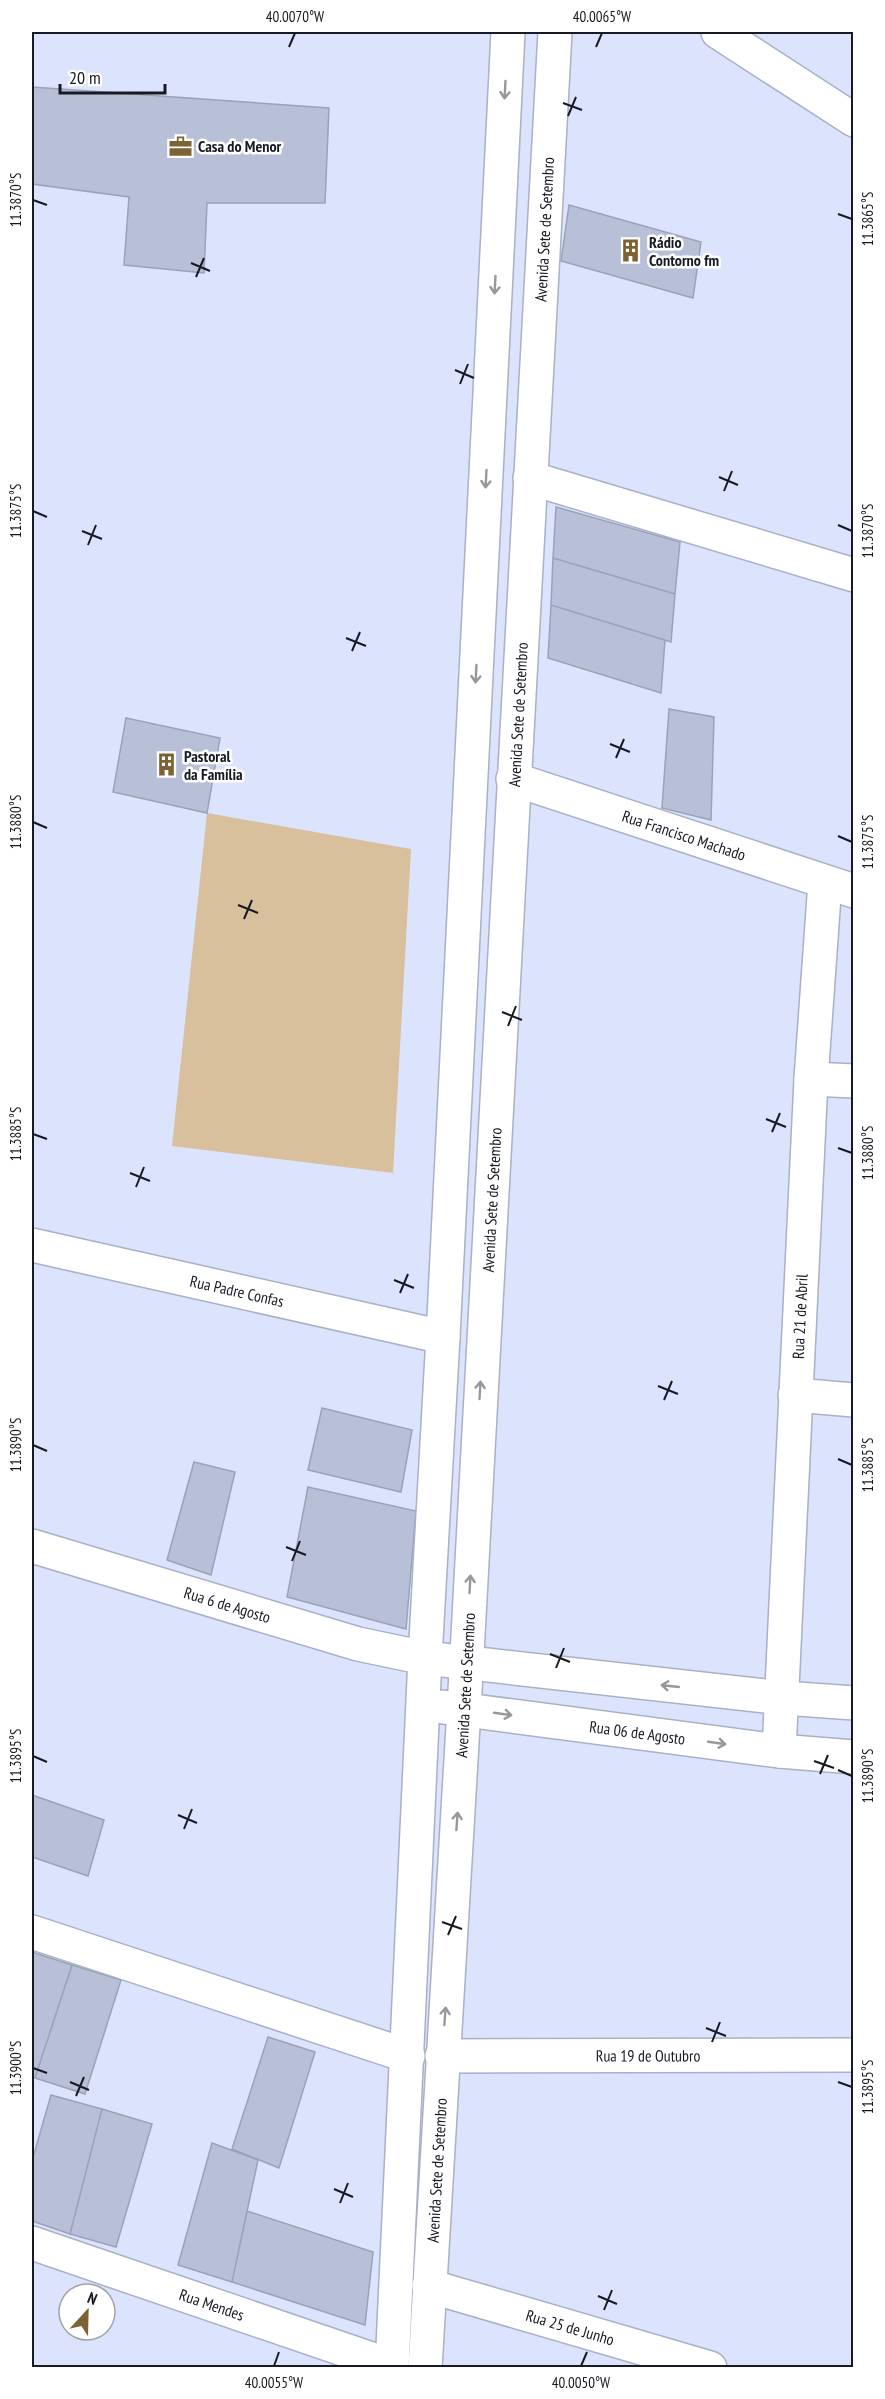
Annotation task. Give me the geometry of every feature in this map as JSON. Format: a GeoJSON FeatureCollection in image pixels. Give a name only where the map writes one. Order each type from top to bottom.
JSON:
{"type":"FeatureCollection","features":[{"type":"Feature","properties":{"kind":"street","name":"Avenida Sete de Setembro"},"geometry":{"type":"LineString","coordinates":[[392,2367],[425,1658],[508,32]]}},
{"type":"Feature","properties":{"kind":"street","name":"Avenida Sete de Setembro"},"geometry":{"type":"LineString","coordinates":[[425,2367],[464,1709],[555,32]]}},
{"type":"Feature","properties":{"kind":"street"},"geometry":{"type":"LineString","coordinates":[[718,32],[854,120]]}},
{"type":"Feature","properties":{"kind":"street"},"geometry":{"type":"LineString","coordinates":[[530,478],[854,575]]}},
{"type":"Feature","properties":{"kind":"street","name":"Rua Francisco Machado"},"geometry":{"type":"LineString","coordinates":[[513,779],[839,886]]}},
{"type":"Feature","properties":{"kind":"street","name":"Rua 21 de Abril"},"geometry":{"type":"LineString","coordinates":[[779,1751],[810,1079],[839,886]]}},
{"type":"Feature","properties":{"kind":"street"},"geometry":{"type":"LineString","coordinates":[[810,1079],[854,1081]]}},
{"type":"Feature","properties":{"kind":"street","name":"Rua Padre Confas"},"geometry":{"type":"LineString","coordinates":[[32,1245],[443,1337]]}},
{"type":"Feature","properties":{"kind":"street"},"geometry":{"type":"LineString","coordinates":[[795,1395],[854,1400]]}},
{"type":"Feature","properties":{"kind":"street","name":"Rua 6 de Agosto"},"geometry":{"type":"LineString","coordinates":[[32,1546],[358,1644],[425,1658]]}},
{"type":"Feature","properties":{"kind":"street"},"geometry":{"type":"LineString","coordinates":[[425,1658],[783,1698],[854,1703]]}},
{"type":"Feature","properties":{"kind":"street","name":"Rua 06 de Agosto"},"geometry":{"type":"LineString","coordinates":[[424,1704],[779,1751],[854,1757]]}},
{"type":"Feature","properties":{"kind":"street"},"geometry":{"type":"LineString","coordinates":[[32,1932],[408,2056]]}},
{"type":"Feature","properties":{"kind":"street","name":"Rua 19 de Outubro"},"geometry":{"type":"LineString","coordinates":[[442,2055],[854,2055]]}},
{"type":"Feature","properties":{"kind":"street","name":"Rua Mendes"},"geometry":{"type":"LineString","coordinates":[[32,2243],[392,2367]]}},
{"type":"Feature","properties":{"kind":"street","name":"Rua 25 de Junho"},"geometry":{"type":"LineString","coordinates":[[429,2286],[710,2367]]}},
{"type":"Feature","properties":{"kind":"shaded area"},"geometry":{"type":"Polygon","coordinates":[[[207,813],[411,849],[393,1173],[172,1146],[207,813]]]}},
{"type":"Feature","properties":{"kind":"building","name":"Casa do Menor"},"geometry":{"type":"Polygon","coordinates":[[[32,87],[329,108],[325,203],[207,203],[204,273],[124,265],[129,197],[32,184],[32,87]]]}},
{"type":"Feature","properties":{"kind":"building","name":"Rádio Contorno fm"},"geometry":{"type":"Polygon","coordinates":[[[569,205],[701,242],[693,298],[561,261],[569,205]]]}},
{"type":"Feature","properties":{"kind":"building"},"geometry":{"type":"Polygon","coordinates":[[[556,507],[680,542],[675,594],[553,558],[556,507]]]}},
{"type":"Feature","properties":{"kind":"building"},"geometry":{"type":"Polygon","coordinates":[[[553,558],[675,594],[671,642],[551,605],[553,558]]]}},
{"type":"Feature","properties":{"kind":"building"},"geometry":{"type":"Polygon","coordinates":[[[551,605],[665,640],[661,693],[548,658],[551,605]]]}},
{"type":"Feature","properties":{"kind":"building"},"geometry":{"type":"Polygon","coordinates":[[[669,709],[714,717],[711,820],[662,808],[669,709]]]}},
{"type":"Feature","properties":{"kind":"building","name":"Pastoral da Família"},"geometry":{"type":"Polygon","coordinates":[[[126,718],[220,738],[207,813],[113,792],[126,718]]]}},
{"type":"Feature","properties":{"kind":"building"},"geometry":{"type":"Polygon","coordinates":[[[322,1408],[412,1430],[401,1492],[308,1470],[322,1408]]]}},
{"type":"Feature","properties":{"kind":"building"},"geometry":{"type":"Polygon","coordinates":[[[194,1462],[235,1472],[211,1575],[167,1560],[194,1462]]]}},
{"type":"Feature","properties":{"kind":"building"},"geometry":{"type":"Polygon","coordinates":[[[308,1487],[416,1511],[406,1629],[287,1597],[308,1487]]]}},
{"type":"Feature","properties":{"kind":"building"},"geometry":{"type":"Polygon","coordinates":[[[32,1795],[104,1820],[88,1876],[32,1857],[32,1795]]]}},
{"type":"Feature","properties":{"kind":"building"},"geometry":{"type":"Polygon","coordinates":[[[32,1952],[72,1965],[35,2078],[32,2077],[32,1952]]]}},
{"type":"Feature","properties":{"kind":"building"},"geometry":{"type":"Polygon","coordinates":[[[72,1965],[121,1980],[85,2094],[35,2078],[72,1965]]]}},
{"type":"Feature","properties":{"kind":"building"},"geometry":{"type":"Polygon","coordinates":[[[268,2037],[315,2052],[279,2168],[232,2149],[268,2037]]]}},
{"type":"Feature","properties":{"kind":"building"},"geometry":{"type":"Polygon","coordinates":[[[51,2095],[102,2109],[70,2234],[32,2221],[32,2161],[51,2095]]]}},
{"type":"Feature","properties":{"kind":"building"},"geometry":{"type":"Polygon","coordinates":[[[102,2109],[152,2124],[116,2247],[70,2234],[102,2109]]]}},
{"type":"Feature","properties":{"kind":"building"},"geometry":{"type":"Polygon","coordinates":[[[212,2143],[258,2160],[232,2282],[178,2265],[212,2143]]]}},
{"type":"Feature","properties":{"kind":"building"},"geometry":{"type":"Polygon","coordinates":[[[247,2211],[373,2252],[365,2325],[232,2282],[247,2211]]]}},
{"type":"Feature","properties":{"kind":"place","name":"Casa do Menor"},"geometry":{"type":"Point","coordinates":[180,146]}},
{"type":"Feature","properties":{"kind":"place","name":"Rádio Contorno fm"},"geometry":{"type":"Point","coordinates":[631,251]}},
{"type":"Feature","properties":{"kind":"place","name":"Pastoral da Família"},"geometry":{"type":"Point","coordinates":[166,765]}}]}
